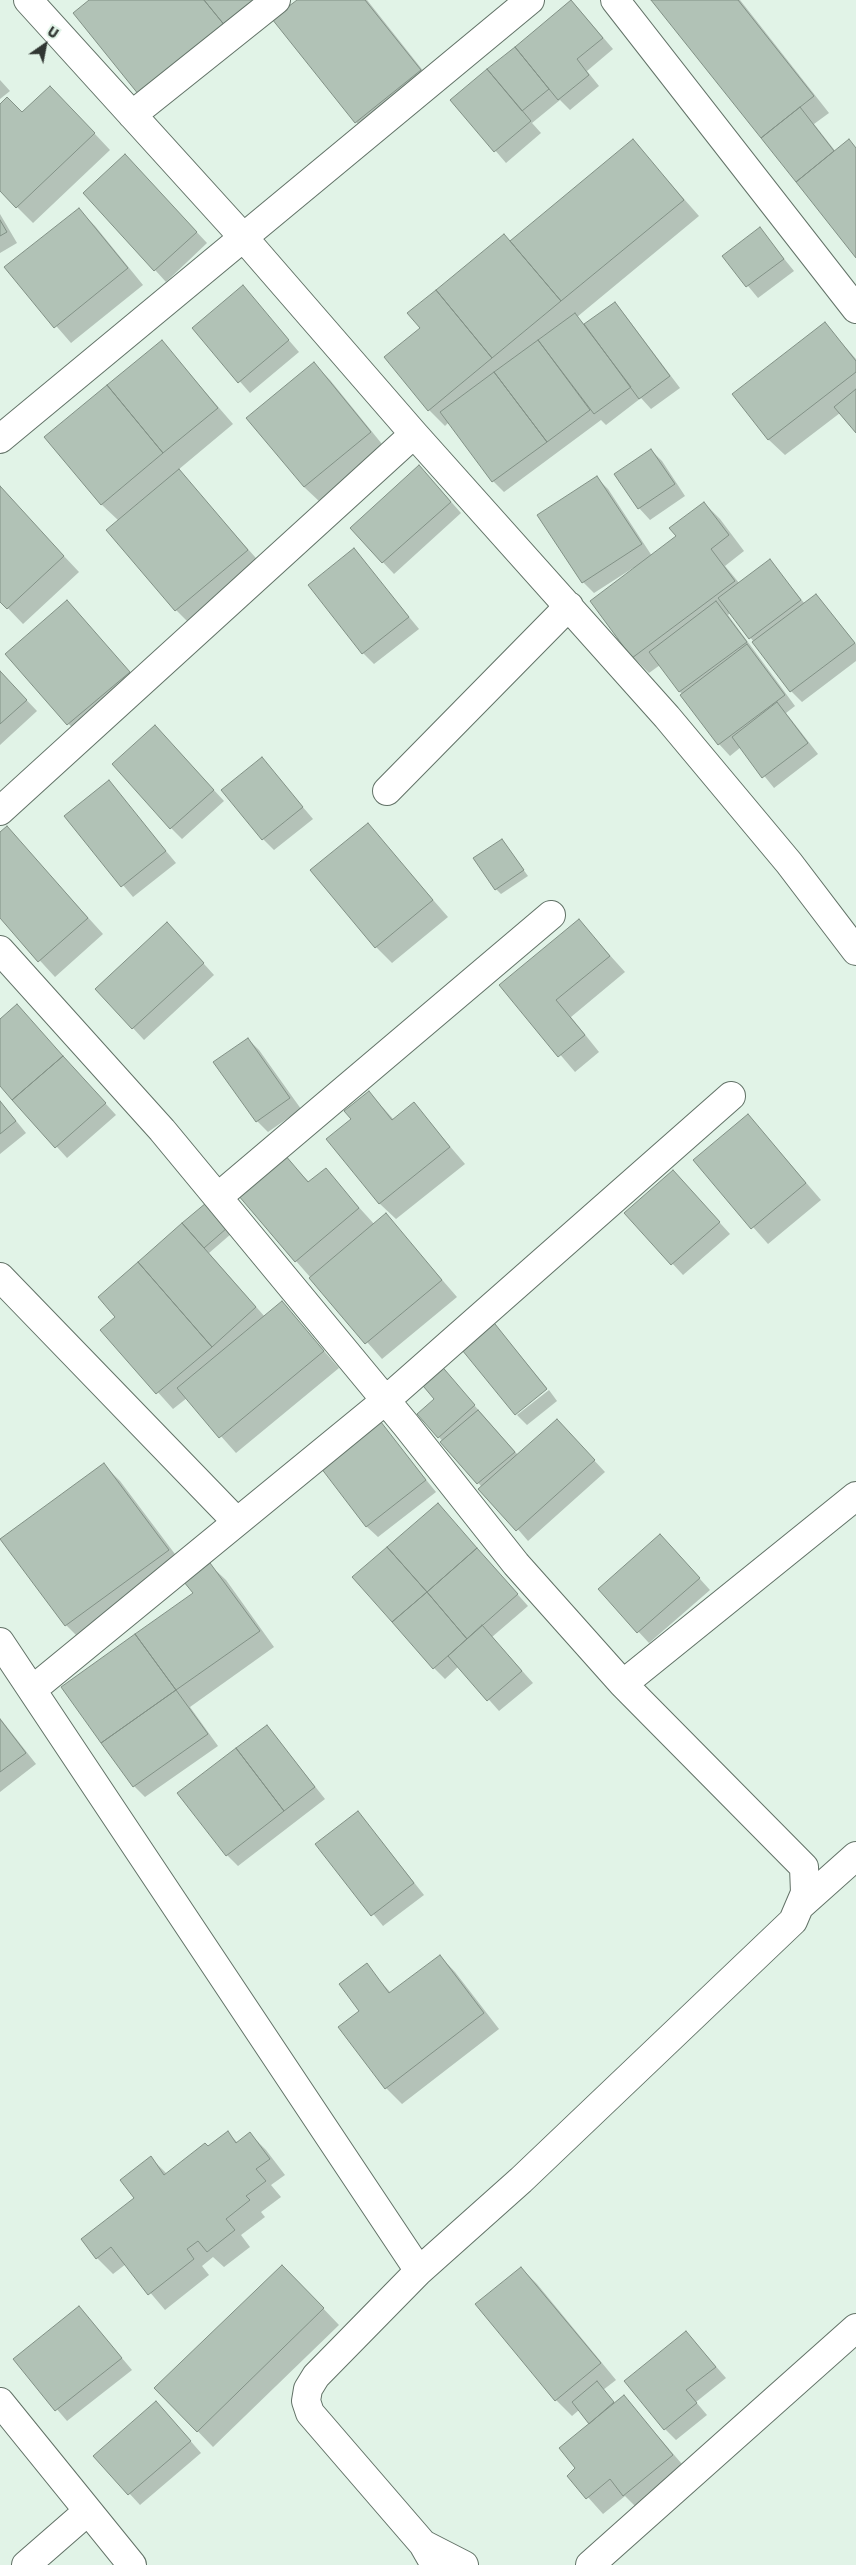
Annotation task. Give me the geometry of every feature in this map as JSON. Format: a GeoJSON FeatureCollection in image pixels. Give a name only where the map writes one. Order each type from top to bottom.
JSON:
{"type":"FeatureCollection","features":[{"type":"Feature","properties":{"kind":"street"},"geometry":{"type":"LineString","coordinates":[[28,0],[243,237],[414,434],[667,717],[789,863],[856,951]]}},
{"type":"Feature","properties":{"kind":"street"},"geometry":{"type":"LineString","coordinates":[[132,115],[276,0]]}},
{"type":"Feature","properties":{"kind":"street"},"geometry":{"type":"LineString","coordinates":[[0,439],[530,0]]}},
{"type":"Feature","properties":{"kind":"street"},"geometry":{"type":"LineString","coordinates":[[615,0],[856,309]]}},
{"type":"Feature","properties":{"kind":"street"},"geometry":{"type":"LineString","coordinates":[[0,811],[414,434]]}},
{"type":"Feature","properties":{"kind":"street"},"geometry":{"type":"LineString","coordinates":[[388,791],[568,606]]}},
{"type":"Feature","properties":{"kind":"street"},"geometry":{"type":"LineString","coordinates":[[218,1198],[551,915]]}},
{"type":"Feature","properties":{"kind":"street"},"geometry":{"type":"LineString","coordinates":[[0,950],[162,1130],[386,1400],[516,1564],[623,1684],[804,1867],[805,1893],[793,1922],[522,2180],[419,2271],[316,2376],[308,2389],[306,2401],[310,2413],[429,2554],[464,2565]]}},
{"type":"Feature","properties":{"kind":"street"},"geometry":{"type":"LineString","coordinates":[[32,1690],[386,1400],[731,1096]]}},
{"type":"Feature","properties":{"kind":"street"},"geometry":{"type":"LineString","coordinates":[[0,1277],[237,1522]]}},
{"type":"Feature","properties":{"kind":"street"},"geometry":{"type":"LineString","coordinates":[[623,1684],[856,1496]]}},
{"type":"Feature","properties":{"kind":"street"},"geometry":{"type":"LineString","coordinates":[[0,1642],[419,2271]]}},
{"type":"Feature","properties":{"kind":"street"},"geometry":{"type":"LineString","coordinates":[[801,1905],[856,1856]]}},
{"type":"Feature","properties":{"kind":"street"},"geometry":{"type":"LineString","coordinates":[[590,2565],[856,2328]]}},
{"type":"Feature","properties":{"kind":"street"},"geometry":{"type":"LineString","coordinates":[[0,2402],[132,2565]]}},
{"type":"Feature","properties":{"kind":"street"},"geometry":{"type":"LineString","coordinates":[[26,2565],[88,2511]]}},
{"type":"Feature","properties":{"kind":"building"},"geometry":{"type":"Polygon","coordinates":[[[89,0],[204,0],[226,27],[139,95],[73,13],[89,0]]]}},
{"type":"Feature","properties":{"kind":"building"},"geometry":{"type":"Polygon","coordinates":[[[204,0],[259,0],[226,27],[204,0]]]}},
{"type":"Feature","properties":{"kind":"building"},"geometry":{"type":"Polygon","coordinates":[[[297,0],[365,0],[421,70],[355,123],[272,19],[297,0]]]}},
{"type":"Feature","properties":{"kind":"building"},"geometry":{"type":"Polygon","coordinates":[[[571,0],[603,38],[577,59],[589,75],[558,100],[515,47],[571,0]]]}},
{"type":"Feature","properties":{"kind":"building"},"geometry":{"type":"Polygon","coordinates":[[[651,0],[738,0],[814,96],[761,138],[651,0]]]}},
{"type":"Feature","properties":{"kind":"building"},"geometry":{"type":"Polygon","coordinates":[[[515,47],[549,89],[522,111],[487,69],[515,47]]]}},
{"type":"Feature","properties":{"kind":"building"},"geometry":{"type":"Polygon","coordinates":[[[487,69],[531,121],[494,152],[450,100],[487,69]]]}},
{"type":"Feature","properties":{"kind":"building"},"geometry":{"type":"Polygon","coordinates":[[[50,86],[95,133],[16,208],[0,191],[0,104],[7,97],[22,112],[50,86]]]}},
{"type":"Feature","properties":{"kind":"building"},"geometry":{"type":"Polygon","coordinates":[[[800,107],[834,151],[796,182],[761,138],[800,107]]]}},
{"type":"Feature","properties":{"kind":"building"},"geometry":{"type":"Polygon","coordinates":[[[633,139],[684,200],[561,301],[510,241],[633,139]]]}},
{"type":"Feature","properties":{"kind":"building"},"geometry":{"type":"Polygon","coordinates":[[[849,139],[856,148],[856,258],[796,182],[849,139]]]}},
{"type":"Feature","properties":{"kind":"building"},"geometry":{"type":"Polygon","coordinates":[[[125,154],[197,232],[154,271],[83,193],[125,154]]]}},
{"type":"Feature","properties":{"kind":"building"},"geometry":{"type":"Polygon","coordinates":[[[79,208],[128,268],[54,328],[4,267],[79,208]]]}},
{"type":"Feature","properties":{"kind":"building"},"geometry":{"type":"Polygon","coordinates":[[[0,220],[7,232],[0,236],[0,220]]]}},
{"type":"Feature","properties":{"kind":"building"},"geometry":{"type":"Polygon","coordinates":[[[760,227],[784,259],[746,287],[722,256],[760,227]]]}},
{"type":"Feature","properties":{"kind":"building"},"geometry":{"type":"Polygon","coordinates":[[[504,234],[561,301],[492,358],[436,290],[504,234]]]}},
{"type":"Feature","properties":{"kind":"building"},"geometry":{"type":"Polygon","coordinates":[[[243,285],[289,340],[238,383],[192,328],[243,285]]]}},
{"type":"Feature","properties":{"kind":"building"},"geometry":{"type":"Polygon","coordinates":[[[436,290],[492,358],[428,411],[384,357],[420,328],[407,313],[436,290]]]}},
{"type":"Feature","properties":{"kind":"building"},"geometry":{"type":"Polygon","coordinates":[[[615,302],[670,376],[639,399],[584,324],[615,302]]]}},
{"type":"Feature","properties":{"kind":"building"},"geometry":{"type":"Polygon","coordinates":[[[575,313],[631,387],[594,414],[538,340],[575,313]]]}},
{"type":"Feature","properties":{"kind":"building"},"geometry":{"type":"Polygon","coordinates":[[[825,322],[856,361],[856,372],[768,440],[732,394],[825,322]]]}},
{"type":"Feature","properties":{"kind":"building"},"geometry":{"type":"Polygon","coordinates":[[[162,340],[218,408],[163,453],[107,385],[162,340]]]}},
{"type":"Feature","properties":{"kind":"building"},"geometry":{"type":"Polygon","coordinates":[[[538,340],[590,410],[547,442],[494,372],[538,340]]]}},
{"type":"Feature","properties":{"kind":"building"},"geometry":{"type":"Polygon","coordinates":[[[314,362],[371,432],[304,487],[246,418],[314,362]]]}},
{"type":"Feature","properties":{"kind":"building"},"geometry":{"type":"Polygon","coordinates":[[[494,372],[547,442],[492,482],[440,412],[494,372]]]}},
{"type":"Feature","properties":{"kind":"building"},"geometry":{"type":"Polygon","coordinates":[[[107,385],[163,453],[101,505],[44,437],[107,385]]]}},
{"type":"Feature","properties":{"kind":"building"},"geometry":{"type":"Polygon","coordinates":[[[856,389],[856,433],[834,407],[856,389]]]}},
{"type":"Feature","properties":{"kind":"building"},"geometry":{"type":"Polygon","coordinates":[[[651,449],[675,484],[638,509],[614,474],[651,449]]]}},
{"type":"Feature","properties":{"kind":"building"},"geometry":{"type":"Polygon","coordinates":[[[419,465],[451,502],[382,563],[350,528],[419,465]]]}},
{"type":"Feature","properties":{"kind":"building"},"geometry":{"type":"Polygon","coordinates":[[[179,469],[248,550],[175,611],[106,530],[179,469]]]}},
{"type":"Feature","properties":{"kind":"building"},"geometry":{"type":"Polygon","coordinates":[[[597,476],[642,544],[582,583],[537,515],[597,476]]]}},
{"type":"Feature","properties":{"kind":"building"},"geometry":{"type":"Polygon","coordinates":[[[0,486],[64,556],[7,609],[0,602],[0,486]]]}},
{"type":"Feature","properties":{"kind":"building"},"geometry":{"type":"Polygon","coordinates":[[[704,502],[729,535],[711,549],[735,581],[632,658],[590,601],[676,536],[669,528],[704,502]]]}},
{"type":"Feature","properties":{"kind":"building"},"geometry":{"type":"Polygon","coordinates":[[[354,548],[409,617],[362,654],[308,585],[354,548]]]}},
{"type":"Feature","properties":{"kind":"building"},"geometry":{"type":"Polygon","coordinates":[[[770,559],[801,600],[749,639],[718,598],[770,559]]]}},
{"type":"Feature","properties":{"kind":"building"},"geometry":{"type":"Polygon","coordinates":[[[816,594],[855,643],[790,692],[752,642],[816,594]]]}},
{"type":"Feature","properties":{"kind":"building"},"geometry":{"type":"Polygon","coordinates":[[[67,600],[130,672],[67,725],[5,654],[67,600]]]}},
{"type":"Feature","properties":{"kind":"building"},"geometry":{"type":"Polygon","coordinates":[[[716,601],[747,642],[679,692],[649,652],[716,601]]]}},
{"type":"Feature","properties":{"kind":"building"},"geometry":{"type":"Polygon","coordinates":[[[747,644],[785,695],[718,745],[680,695],[747,644]]]}},
{"type":"Feature","properties":{"kind":"building"},"geometry":{"type":"Polygon","coordinates":[[[0,671],[27,700],[0,724],[0,671]]]}},
{"type":"Feature","properties":{"kind":"building"},"geometry":{"type":"Polygon","coordinates":[[[777,702],[808,743],[762,778],[732,737],[777,702]]]}},
{"type":"Feature","properties":{"kind":"building"},"geometry":{"type":"Polygon","coordinates":[[[155,725],[214,790],[170,829],[112,764],[155,725]]]}},
{"type":"Feature","properties":{"kind":"building"},"geometry":{"type":"Polygon","coordinates":[[[262,757],[303,807],[262,840],[221,790],[262,757]]]}},
{"type":"Feature","properties":{"kind":"building"},"geometry":{"type":"Polygon","coordinates":[[[109,780],[166,851],[121,887],[64,816],[109,780]]]}},
{"type":"Feature","properties":{"kind":"building"},"geometry":{"type":"Polygon","coordinates":[[[368,823],[433,900],[375,948],[310,870],[368,823]]]}},
{"type":"Feature","properties":{"kind":"building"},"geometry":{"type":"Polygon","coordinates":[[[7,826],[88,918],[38,962],[0,918],[0,832],[7,826]]]}},
{"type":"Feature","properties":{"kind":"building"},"geometry":{"type":"Polygon","coordinates":[[[502,839],[524,870],[495,890],[473,858],[502,839]]]}},
{"type":"Feature","properties":{"kind":"building"},"geometry":{"type":"Polygon","coordinates":[[[579,919],[610,956],[556,1000],[585,1035],[558,1057],[499,985],[579,919]]]}},
{"type":"Feature","properties":{"kind":"building"},"geometry":{"type":"Polygon","coordinates":[[[167,922],[204,963],[132,1029],[95,989],[167,922]]]}},
{"type":"Feature","properties":{"kind":"building"},"geometry":{"type":"Polygon","coordinates":[[[17,1004],[63,1056],[12,1100],[0,1086],[0,1019],[17,1004]]]}},
{"type":"Feature","properties":{"kind":"building"},"geometry":{"type":"Polygon","coordinates":[[[248,1038],[290,1098],[256,1122],[213,1062],[248,1038]]]}},
{"type":"Feature","properties":{"kind":"building"},"geometry":{"type":"Polygon","coordinates":[[[63,1056],[106,1103],[55,1148],[12,1100],[63,1056]]]}},
{"type":"Feature","properties":{"kind":"building"},"geometry":{"type":"Polygon","coordinates":[[[369,1091],[392,1120],[414,1102],[450,1147],[379,1204],[326,1139],[351,1119],[344,1111],[369,1091]]]}},
{"type":"Feature","properties":{"kind":"building"},"geometry":{"type":"Polygon","coordinates":[[[0,1101],[16,1121],[0,1134],[0,1101]]]}},
{"type":"Feature","properties":{"kind":"building"},"geometry":{"type":"Polygon","coordinates":[[[748,1114],[806,1183],[751,1229],[693,1160],[748,1114]]]}},
{"type":"Feature","properties":{"kind":"building"},"geometry":{"type":"Polygon","coordinates":[[[285,1155],[308,1182],[326,1168],[359,1208],[295,1262],[238,1195],[285,1155]]]}},
{"type":"Feature","properties":{"kind":"building"},"geometry":{"type":"Polygon","coordinates":[[[673,1170],[720,1222],[671,1265],[624,1213],[673,1170]]]}},
{"type":"Feature","properties":{"kind":"building"},"geometry":{"type":"Polygon","coordinates":[[[206,1203],[227,1228],[204,1248],[182,1223],[206,1203]]]}},
{"type":"Feature","properties":{"kind":"building"},"geometry":{"type":"Polygon","coordinates":[[[386,1213],[442,1280],[365,1344],[309,1278],[386,1213]]]}},
{"type":"Feature","properties":{"kind":"building"},"geometry":{"type":"Polygon","coordinates":[[[182,1223],[256,1307],[212,1347],[138,1262],[182,1223]]]}},
{"type":"Feature","properties":{"kind":"building"},"geometry":{"type":"Polygon","coordinates":[[[138,1262],[212,1347],[156,1394],[100,1330],[115,1317],[98,1297],[138,1262]]]}},
{"type":"Feature","properties":{"kind":"building"},"geometry":{"type":"Polygon","coordinates":[[[282,1301],[324,1351],[219,1438],[177,1388],[282,1301]]]}},
{"type":"Feature","properties":{"kind":"building"},"geometry":{"type":"Polygon","coordinates":[[[491,1319],[547,1389],[515,1415],[458,1345],[491,1319]]]}},
{"type":"Feature","properties":{"kind":"building"},"geometry":{"type":"Polygon","coordinates":[[[439,1363],[475,1405],[438,1438],[417,1414],[434,1399],[419,1381],[439,1363]]]}},
{"type":"Feature","properties":{"kind":"building"},"geometry":{"type":"Polygon","coordinates":[[[478,1410],[515,1452],[477,1484],[440,1442],[478,1410]]]}},
{"type":"Feature","properties":{"kind":"building"},"geometry":{"type":"Polygon","coordinates":[[[557,1419],[595,1460],[516,1531],[478,1489],[557,1419]]]}},
{"type":"Feature","properties":{"kind":"building"},"geometry":{"type":"Polygon","coordinates":[[[381,1422],[426,1480],[366,1527],[321,1468],[381,1422]]]}},
{"type":"Feature","properties":{"kind":"building"},"geometry":{"type":"Polygon","coordinates":[[[104,1463],[169,1550],[65,1626],[0,1539],[104,1463]]]}},
{"type":"Feature","properties":{"kind":"building"},"geometry":{"type":"Polygon","coordinates":[[[438,1503],[477,1548],[427,1592],[387,1547],[438,1503]]]}},
{"type":"Feature","properties":{"kind":"building"},"geometry":{"type":"Polygon","coordinates":[[[660,1534],[700,1578],[637,1633],[598,1589],[660,1534]]]}},
{"type":"Feature","properties":{"kind":"building"},"geometry":{"type":"Polygon","coordinates":[[[387,1547],[427,1592],[392,1622],[352,1577],[387,1547]]]}},
{"type":"Feature","properties":{"kind":"building"},"geometry":{"type":"Polygon","coordinates":[[[477,1548],[518,1594],[467,1639],[427,1592],[477,1548]]]}},
{"type":"Feature","properties":{"kind":"building"},"geometry":{"type":"Polygon","coordinates":[[[210,1563],[260,1631],[176,1690],[135,1634],[193,1593],[184,1582],[210,1563]]]}},
{"type":"Feature","properties":{"kind":"building"},"geometry":{"type":"Polygon","coordinates":[[[427,1592],[467,1639],[433,1669],[392,1622],[427,1592]]]}},
{"type":"Feature","properties":{"kind":"building"},"geometry":{"type":"Polygon","coordinates":[[[482,1625],[522,1671],[487,1701],[448,1656],[482,1625]]]}},
{"type":"Feature","properties":{"kind":"building"},"geometry":{"type":"Polygon","coordinates":[[[135,1634],[176,1690],[101,1743],[61,1687],[135,1634]]]}},
{"type":"Feature","properties":{"kind":"building"},"geometry":{"type":"Polygon","coordinates":[[[176,1690],[208,1734],[133,1787],[101,1743],[176,1690]]]}},
{"type":"Feature","properties":{"kind":"building"},"geometry":{"type":"Polygon","coordinates":[[[0,1719],[26,1753],[0,1772],[0,1719]]]}},
{"type":"Feature","properties":{"kind":"building"},"geometry":{"type":"Polygon","coordinates":[[[267,1725],[315,1787],[284,1811],[236,1748],[267,1725]]]}},
{"type":"Feature","properties":{"kind":"building"},"geometry":{"type":"Polygon","coordinates":[[[236,1748],[284,1811],[226,1856],[177,1793],[236,1748]]]}},
{"type":"Feature","properties":{"kind":"building"},"geometry":{"type":"Polygon","coordinates":[[[358,1811],[414,1883],[371,1916],[315,1844],[358,1811]]]}},
{"type":"Feature","properties":{"kind":"building"},"geometry":{"type":"Polygon","coordinates":[[[440,1955],[484,2013],[385,2089],[338,2027],[359,2011],[339,1984],[367,1963],[389,1993],[440,1955]]]}},
{"type":"Feature","properties":{"kind":"building"},"geometry":{"type":"Polygon","coordinates":[[[228,2131],[236,2143],[250,2132],[270,2159],[256,2169],[266,2181],[246,2196],[250,2200],[226,2219],[235,2230],[207,2252],[198,2241],[187,2249],[194,2259],[148,2295],[111,2247],[96,2259],[81,2239],[134,2198],[120,2180],[151,2156],[164,2175],[205,2143],[208,2146],[228,2131]]]}},
{"type":"Feature","properties":{"kind":"building"},"geometry":{"type":"Polygon","coordinates":[[[282,2265],[324,2308],[197,2432],[154,2388],[282,2265]]]}},
{"type":"Feature","properties":{"kind":"building"},"geometry":{"type":"Polygon","coordinates":[[[521,2267],[601,2363],[555,2401],[475,2304],[521,2267]]]}},
{"type":"Feature","properties":{"kind":"building"},"geometry":{"type":"Polygon","coordinates":[[[79,2306],[122,2358],[55,2411],[13,2359],[79,2306]]]}},
{"type":"Feature","properties":{"kind":"building"},"geometry":{"type":"Polygon","coordinates":[[[686,2331],[716,2367],[686,2390],[697,2403],[664,2430],[624,2381],[686,2331]]]}},
{"type":"Feature","properties":{"kind":"building"},"geometry":{"type":"Polygon","coordinates":[[[597,2381],[614,2402],[589,2424],[572,2402],[597,2381]]]}},
{"type":"Feature","properties":{"kind":"building"},"geometry":{"type":"Polygon","coordinates":[[[624,2395],[673,2455],[623,2496],[610,2479],[586,2499],[567,2476],[575,2468],[559,2448],[624,2395]]]}},
{"type":"Feature","properties":{"kind":"building"},"geometry":{"type":"Polygon","coordinates":[[[156,2401],[191,2441],[128,2495],[93,2456],[156,2401]]]}}]}
